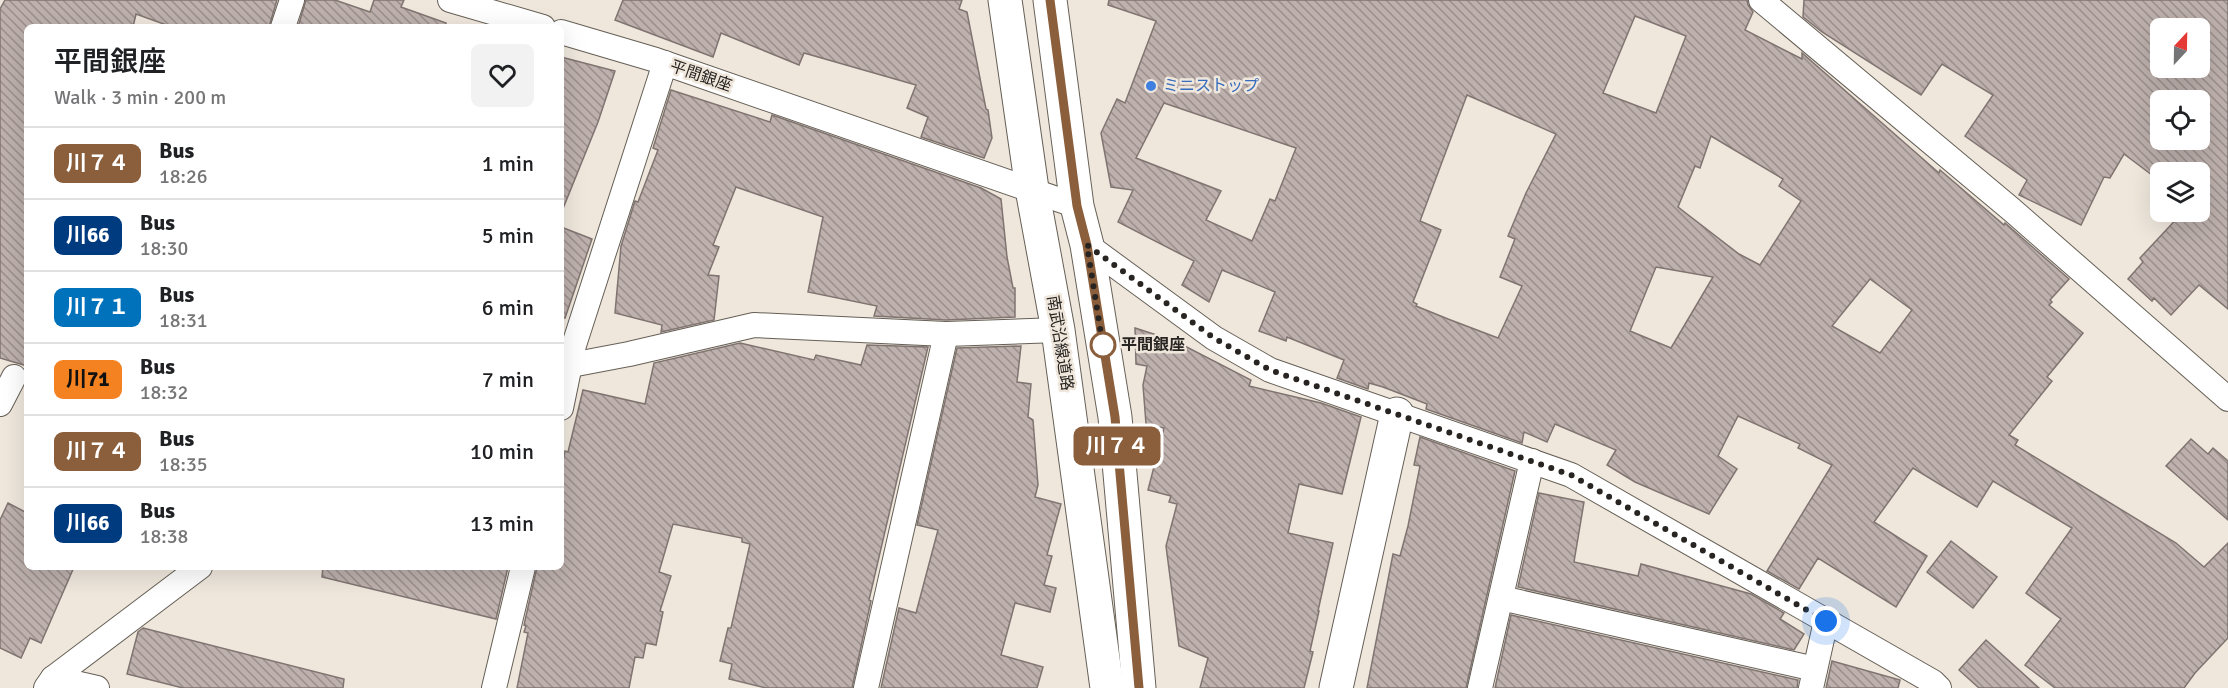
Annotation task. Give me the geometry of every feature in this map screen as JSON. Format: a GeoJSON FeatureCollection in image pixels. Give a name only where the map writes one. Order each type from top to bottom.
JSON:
{"type":"FeatureCollection","features":[{"type":"Feature","properties":{"kind":"street"},"geometry":{"type":"LineString","coordinates":[[284,24],[292,0]]}},
{"type":"Feature","properties":{"kind":"street"},"geometry":{"type":"LineString","coordinates":[[450,0],[533,24]]}},
{"type":"Feature","properties":{"kind":"street","name":"南武沿線道路"},"geometry":{"type":"LineString","coordinates":[[1005,0],[1032,189],[1058,330],[1107,688]]}},
{"type":"Feature","properties":{"kind":"street"},"geometry":{"type":"LineString","coordinates":[[1050,0],[1077,206],[1087,245],[1115,417],[1139,688]]}},
{"type":"Feature","properties":{"kind":"street"},"geometry":{"type":"LineString","coordinates":[[1761,0],[2012,210],[2228,399]]}},
{"type":"Feature","properties":{"kind":"street","name":"平間銀座"},"geometry":{"type":"LineString","coordinates":[[564,33],[664,63],[1077,206]]}},
{"type":"Feature","properties":{"kind":"street"},"geometry":{"type":"LineString","coordinates":[[564,384],[566,368],[664,63]]}},
{"type":"Feature","properties":{"kind":"street"},"geometry":{"type":"LineString","coordinates":[[1087,245],[1214,338],[1270,370],[1571,475],[1940,688]]}},
{"type":"Feature","properties":{"kind":"street"},"geometry":{"type":"LineString","coordinates":[[566,368],[754,325],[946,334],[1058,330]]}},
{"type":"Feature","properties":{"kind":"street"},"geometry":{"type":"LineString","coordinates":[[867,688],[946,334]]}},
{"type":"Feature","properties":{"kind":"street"},"geometry":{"type":"LineString","coordinates":[[0,404],[14,377]]}},
{"type":"Feature","properties":{"kind":"street"},"geometry":{"type":"LineString","coordinates":[[1336,688],[1397,414]]}},
{"type":"Feature","properties":{"kind":"street"},"geometry":{"type":"LineString","coordinates":[[1480,688],[1532,461]]}},
{"type":"Feature","properties":{"kind":"street"},"geometry":{"type":"LineString","coordinates":[[49,683],[196,570]]}},
{"type":"Feature","properties":{"kind":"street"},"geometry":{"type":"LineString","coordinates":[[494,688],[522,570]]}},
{"type":"Feature","properties":{"kind":"street"},"geometry":{"type":"LineString","coordinates":[[1501,598],[1813,679],[1826,621]]}},
{"type":"Feature","properties":{"kind":"street"},"geometry":{"type":"LineString","coordinates":[[49,683],[97,688]]}},
{"type":"Feature","properties":{"kind":"building"},"geometry":{"type":"Polygon","coordinates":[[[5,0],[277,0],[270,24],[164,24],[136,14],[134,24],[24,24],[24,365],[0,358],[0,9],[5,0]]]}},
{"type":"Feature","properties":{"kind":"building"},"geometry":{"type":"Polygon","coordinates":[[[306,0],[335,0],[370,12],[374,0],[404,0],[401,7],[446,23],[446,24],[299,24],[306,0]]]}},
{"type":"Feature","properties":{"kind":"building"},"geometry":{"type":"Polygon","coordinates":[[[623,0],[962,0],[959,9],[967,12],[992,138],[984,158],[921,137],[928,117],[907,108],[916,85],[804,53],[799,65],[721,33],[713,57],[615,20],[623,0]]]}},
{"type":"Feature","properties":{"kind":"building"},"geometry":{"type":"Polygon","coordinates":[[[1109,0],[1747,0],[1753,12],[1745,30],[1802,59],[1802,53],[1939,173],[1940,170],[2069,279],[2050,300],[2052,302],[2049,305],[2083,333],[2047,377],[2052,381],[2009,435],[2018,440],[2015,445],[2176,543],[2204,567],[2228,543],[2228,638],[2184,688],[2055,688],[2025,665],[2061,619],[2026,593],[2072,528],[1993,481],[1977,507],[1913,468],[1874,522],[1927,556],[1896,607],[1818,558],[1799,589],[1767,571],[1832,465],[1798,448],[1800,444],[1738,416],[1718,456],[1737,469],[1709,514],[1635,482],[1607,465],[1616,450],[1555,424],[1547,442],[1524,432],[1522,443],[1426,409],[1427,404],[1383,387],[1369,383],[1368,389],[1337,378],[1344,360],[1287,337],[1286,341],[1259,331],[1275,292],[1222,270],[1209,302],[1182,285],[1194,261],[1118,222],[1133,190],[1111,187],[1101,133],[1117,99],[1125,103],[1156,21],[1108,5],[1109,0]],[[1635,16],[1603,93],[1656,113],[1686,36],[1635,16]],[[1467,95],[1420,221],[1441,230],[1413,302],[1417,304],[1416,306],[1498,338],[1522,286],[1500,277],[1515,239],[1508,236],[1526,193],[1556,134],[1467,95]],[[1164,103],[1136,158],[1221,191],[1206,220],[1252,241],[1270,199],[1275,201],[1296,148],[1164,103]],[[1711,136],[1700,168],[1695,166],[1678,207],[1739,254],[1760,265],[1801,201],[1779,186],[1783,179],[1711,136]],[[1656,267],[1630,331],[1671,348],[1713,277],[1656,267]],[[1870,279],[1832,326],[1880,353],[1912,310],[1870,279]]]}},
{"type":"Feature","properties":{"kind":"building"},"geometry":{"type":"Polygon","coordinates":[[[1804,0],[2228,0],[2228,309],[2199,285],[2171,315],[2154,298],[2152,301],[2128,279],[2143,262],[2140,258],[2174,222],[2210,222],[2210,162],[2150,162],[2150,174],[2124,154],[2110,178],[2104,177],[2081,225],[2019,195],[2027,180],[1965,136],[1993,95],[1942,64],[1921,95],[1822,32],[1803,17],[1804,0]]]}},
{"type":"Feature","properties":{"kind":"building"},"geometry":{"type":"Polygon","coordinates":[[[564,58],[615,71],[598,122],[564,206],[564,58]]]}},
{"type":"Feature","properties":{"kind":"building"},"geometry":{"type":"Polygon","coordinates":[[[671,90],[770,122],[772,115],[981,188],[1001,199],[1007,257],[1013,288],[1015,288],[1015,317],[946,320],[874,316],[877,306],[808,292],[823,217],[736,187],[713,245],[719,247],[708,275],[719,276],[714,320],[661,332],[662,325],[615,313],[621,246],[635,201],[638,202],[658,150],[653,148],[671,90]]]}},
{"type":"Feature","properties":{"kind":"building"},"geometry":{"type":"Polygon","coordinates":[[[564,228],[592,239],[564,318],[564,228]]]}},
{"type":"Feature","properties":{"kind":"building"},"geometry":{"type":"Polygon","coordinates":[[[1135,328],[1175,341],[1251,380],[1249,386],[1321,403],[1361,417],[1342,494],[1299,484],[1288,533],[1333,543],[1304,688],[1200,688],[1208,658],[1179,646],[1166,546],[1177,504],[1169,502],[1171,496],[1148,490],[1164,428],[1146,424],[1143,385],[1147,366],[1136,364],[1135,328]]]}},
{"type":"Feature","properties":{"kind":"building"},"geometry":{"type":"Polygon","coordinates":[[[740,343],[814,360],[816,355],[861,365],[867,345],[928,347],[869,600],[871,601],[852,688],[766,688],[729,679],[732,664],[720,661],[728,628],[731,628],[750,544],[742,542],[742,538],[673,524],[659,572],[671,576],[660,611],[663,612],[656,645],[646,643],[643,658],[635,657],[629,688],[517,688],[528,633],[524,632],[526,626],[524,625],[536,570],[564,570],[564,456],[565,451],[568,452],[583,390],[645,404],[654,363],[740,343]]]}},
{"type":"Feature","properties":{"kind":"building"},"geometry":{"type":"Polygon","coordinates":[[[1021,346],[1017,382],[1031,384],[1028,417],[1033,420],[1038,485],[1035,497],[1061,504],[1047,555],[1052,556],[1044,585],[1056,588],[1050,612],[1015,603],[1001,655],[1043,667],[1037,688],[881,688],[899,608],[916,613],[938,530],[917,525],[957,348],[1021,346]]]}},
{"type":"Feature","properties":{"kind":"building"},"geometry":{"type":"Polygon","coordinates":[[[1420,437],[1515,471],[1466,688],[1367,688],[1393,554],[1400,556],[1408,526],[1420,466],[1414,465],[1420,437]]]}},
{"type":"Feature","properties":{"kind":"building"},"geometry":{"type":"Polygon","coordinates":[[[2191,439],[2208,454],[2213,448],[2228,461],[2228,520],[2166,466],[2191,439]]]}},
{"type":"Feature","properties":{"kind":"building"},"geometry":{"type":"Polygon","coordinates":[[[1539,493],[1584,502],[1574,562],[1638,576],[1641,564],[1751,594],[1784,613],[1780,619],[1804,634],[1794,650],[1518,587],[1539,493]]]}},
{"type":"Feature","properties":{"kind":"building"},"geometry":{"type":"Polygon","coordinates":[[[8,503],[24,511],[24,570],[73,570],[41,643],[30,638],[21,658],[0,648],[0,520],[8,503]]]}},
{"type":"Feature","properties":{"kind":"building"},"geometry":{"type":"Polygon","coordinates":[[[1951,541],[1997,577],[1973,608],[1927,572],[1951,541]]]}},
{"type":"Feature","properties":{"kind":"building"},"geometry":{"type":"Polygon","coordinates":[[[323,570],[507,570],[496,619],[322,577],[323,570]]]}},
{"type":"Feature","properties":{"kind":"building"},"geometry":{"type":"Polygon","coordinates":[[[1511,615],[1798,680],[1797,688],[1495,688],[1511,615]]]}},
{"type":"Feature","properties":{"kind":"building"},"geometry":{"type":"Polygon","coordinates":[[[143,628],[344,679],[343,688],[183,688],[127,674],[138,632],[143,628]]]}},
{"type":"Feature","properties":{"kind":"building"},"geometry":{"type":"Polygon","coordinates":[[[1986,640],[2039,688],[1979,688],[1959,670],[1986,640]]]}},
{"type":"Feature","properties":{"kind":"building"},"geometry":{"type":"Polygon","coordinates":[[[1832,661],[1900,680],[1898,688],[1826,688],[1832,661]]]}},
{"type":"Feature","properties":{"kind":"bus line","name":"川７４"},"geometry":{"type":"LineString","coordinates":[[1050,0],[1077,206],[1087,245],[1115,417],[1139,688]]}},
{"type":"Feature","properties":{"kind":"place","name":"ミニストップ"},"geometry":{"type":"Point","coordinates":[1151,86]}},
{"type":"Feature","properties":{"kind":"place","name":"平間銀座"},"geometry":{"type":"Point","coordinates":[1103,345]}},
{"type":"Feature","properties":{"kind":"route"},"geometry":{"type":"LineString","coordinates":[[1103,345],[1104,353],[1087,245],[1214,338],[1270,370],[1571,475],[1615,498],[1826,621]]}}]}
